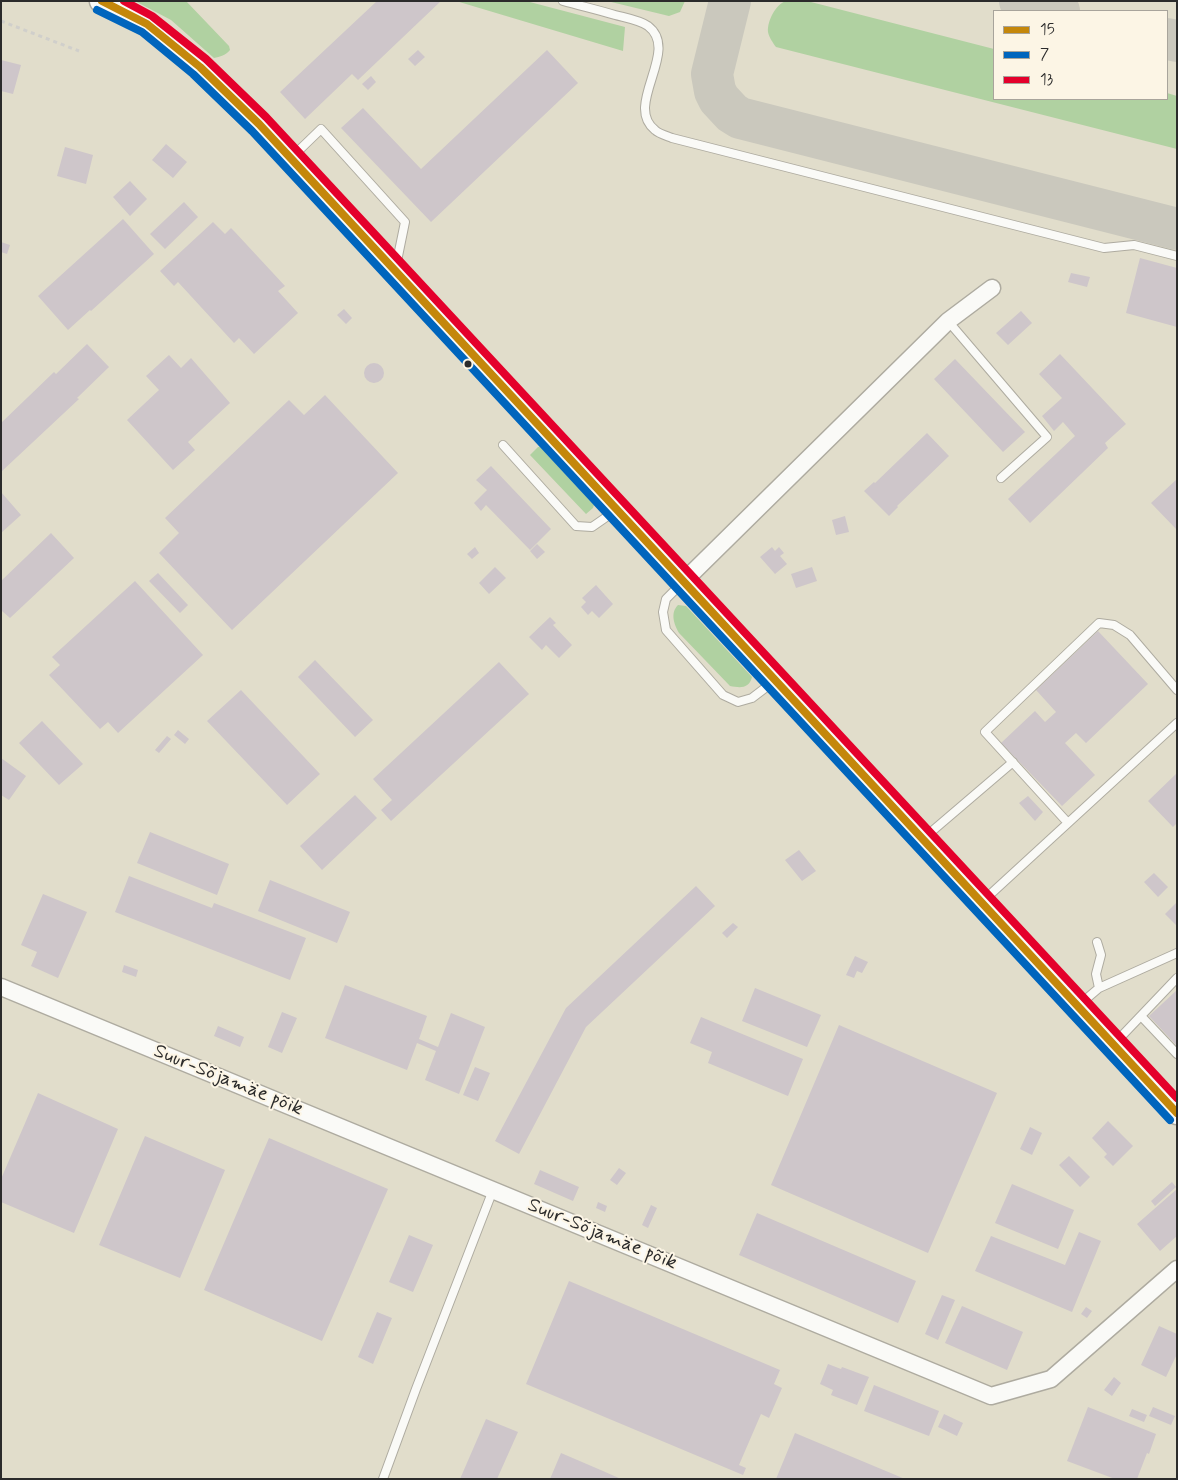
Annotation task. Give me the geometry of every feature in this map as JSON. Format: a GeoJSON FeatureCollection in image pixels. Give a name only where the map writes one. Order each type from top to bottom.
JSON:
{"type":"FeatureCollection","features":[{"type":"Feature","properties":{"kind":"main road"},"geometry":{"type":"LineString","coordinates":[[101,1],[147,24],[200,66],[259,124],[1177,1113]]}},
{"type":"Feature","properties":{"kind":"street"},"geometry":{"type":"LineString","coordinates":[[684,582],[948,321],[992,288]]}},
{"type":"Feature","properties":{"kind":"street","name":"Suur-Sõjamäe põik"},"geometry":{"type":"LineString","coordinates":[[1,987],[991,1396],[1051,1379],[1177,1269]]}},
{"type":"Feature","properties":{"kind":"lane"},"geometry":{"type":"LineString","coordinates":[[563,1],[634,20],[649,26],[656,36],[659,46],[644,109],[647,121],[655,131],[672,138],[1104,248],[1134,245],[1177,256]]}},
{"type":"Feature","properties":{"kind":"lane"},"geometry":{"type":"LineString","coordinates":[[291,159],[321,129],[405,222],[395,270]]}},
{"type":"Feature","properties":{"kind":"lane"},"geometry":{"type":"LineString","coordinates":[[948,321],[1046,437],[1001,478]]}},
{"type":"Feature","properties":{"kind":"lane"},"geometry":{"type":"LineString","coordinates":[[503,445],[576,526],[592,527],[616,510]]}},
{"type":"Feature","properties":{"kind":"lane"},"geometry":{"type":"LineString","coordinates":[[684,582],[666,600],[663,612],[666,630],[722,695],[738,702],[752,698],[774,680]]}},
{"type":"Feature","properties":{"kind":"lane"},"geometry":{"type":"LineString","coordinates":[[1068,823],[985,732],[1099,623],[1114,625],[1130,636],[1177,690]]}},
{"type":"Feature","properties":{"kind":"lane"},"geometry":{"type":"LineString","coordinates":[[981,903],[1177,723]]}},
{"type":"Feature","properties":{"kind":"lane"},"geometry":{"type":"LineString","coordinates":[[923,840],[1013,762]]}},
{"type":"Feature","properties":{"kind":"lane"},"geometry":{"type":"LineString","coordinates":[[1097,942],[1101,955],[1096,974],[1099,988]]}},
{"type":"Feature","properties":{"kind":"lane"},"geometry":{"type":"LineString","coordinates":[[1078,1006],[1099,988],[1177,953]]}},
{"type":"Feature","properties":{"kind":"lane"},"geometry":{"type":"LineString","coordinates":[[1114,1044],[1177,978]]}},
{"type":"Feature","properties":{"kind":"lane"},"geometry":{"type":"LineString","coordinates":[[1141,1016],[1177,1054]]}},
{"type":"Feature","properties":{"kind":"lane"},"geometry":{"type":"LineString","coordinates":[[383,1479],[493,1190]]}},
{"type":"Feature","properties":{"kind":"path"},"geometry":{"type":"LineString","coordinates":[[1,21],[79,51]]}},
{"type":"Feature","properties":{"kind":"green space"},"geometry":{"type":"Polygon","coordinates":[[[135,1],[186,1],[229,46],[230,50],[223,56],[214,58],[171,20],[135,1]]]}},
{"type":"Feature","properties":{"kind":"green space"},"geometry":{"type":"Polygon","coordinates":[[[456,1],[526,1],[625,27],[623,51],[456,1]]]}},
{"type":"Feature","properties":{"kind":"green space"},"geometry":{"type":"Polygon","coordinates":[[[607,1],[685,1],[680,12],[669,16],[607,1]]]}},
{"type":"Feature","properties":{"kind":"green space"},"geometry":{"type":"Polygon","coordinates":[[[786,1],[807,1],[993,49],[993,100],[1168,100],[1168,93],[1177,96],[1177,149],[776,47],[771,40],[768,28],[773,13],[786,1]]]}},
{"type":"Feature","properties":{"kind":"green space"},"geometry":{"type":"Polygon","coordinates":[[[538,447],[594,505],[586,514],[530,455],[538,447]]]}},
{"type":"Feature","properties":{"kind":"green space"},"geometry":{"type":"Polygon","coordinates":[[[678,605],[686,606],[752,677],[749,684],[741,687],[730,686],[679,633],[673,615],[678,605]]]}},
{"type":"Feature","properties":{"kind":"building"},"geometry":{"type":"Polygon","coordinates":[[[377,1],[441,1],[358,80],[352,74],[305,119],[280,92],[377,1]]]}},
{"type":"Feature","properties":{"kind":"building"},"geometry":{"type":"Polygon","coordinates":[[[418,50],[425,57],[415,66],[408,59],[418,50]]]}},
{"type":"Feature","properties":{"kind":"building"},"geometry":{"type":"Polygon","coordinates":[[[547,50],[578,83],[431,222],[341,128],[363,108],[421,169],[547,50]]]}},
{"type":"Feature","properties":{"kind":"building"},"geometry":{"type":"Polygon","coordinates":[[[1,60],[21,65],[13,94],[1,91],[1,60]]]}},
{"type":"Feature","properties":{"kind":"building"},"geometry":{"type":"Polygon","coordinates":[[[371,76],[376,82],[368,90],[362,84],[371,76]]]}},
{"type":"Feature","properties":{"kind":"building"},"geometry":{"type":"Polygon","coordinates":[[[166,144],[187,162],[173,178],[152,160],[166,144]]]}},
{"type":"Feature","properties":{"kind":"building"},"geometry":{"type":"Polygon","coordinates":[[[65,147],[93,155],[86,184],[57,176],[65,147]]]}},
{"type":"Feature","properties":{"kind":"building"},"geometry":{"type":"Polygon","coordinates":[[[130,181],[147,199],[130,216],[113,197],[130,181]]]}},
{"type":"Feature","properties":{"kind":"building"},"geometry":{"type":"Polygon","coordinates":[[[184,202],[198,217],[165,249],[150,234],[184,202]]]}},
{"type":"Feature","properties":{"kind":"building"},"geometry":{"type":"Polygon","coordinates":[[[123,219],[154,254],[68,330],[38,296],[123,219]]]}},
{"type":"Feature","properties":{"kind":"building"},"geometry":{"type":"Polygon","coordinates":[[[213,222],[225,234],[231,228],[234,231],[285,286],[278,291],[298,313],[254,354],[239,338],[234,343],[178,282],[174,286],[160,271],[213,222]]]}},
{"type":"Feature","properties":{"kind":"building"},"geometry":{"type":"Polygon","coordinates":[[[1,242],[10,245],[7,254],[1,252],[1,242]]]}},
{"type":"Feature","properties":{"kind":"building"},"geometry":{"type":"Polygon","coordinates":[[[1140,258],[1177,268],[1177,327],[1126,313],[1140,258]]]}},
{"type":"Feature","properties":{"kind":"building"},"geometry":{"type":"Polygon","coordinates":[[[1071,273],[1090,277],[1087,287],[1068,282],[1071,273]]]}},
{"type":"Feature","properties":{"kind":"building"},"geometry":{"type":"Polygon","coordinates":[[[344,309],[352,318],[346,324],[337,315],[344,309]]]}},
{"type":"Feature","properties":{"kind":"building"},"geometry":{"type":"Polygon","coordinates":[[[1021,311],[1032,323],[1008,345],[996,333],[1021,311]]]}},
{"type":"Feature","properties":{"kind":"building"},"geometry":{"type":"Polygon","coordinates":[[[87,344],[109,367],[77,398],[79,399],[1,472],[1,423],[54,372],[56,374],[87,344]]]}},
{"type":"Feature","properties":{"kind":"building"},"geometry":{"type":"Polygon","coordinates":[[[1060,354],[1126,424],[1105,443],[1108,448],[1030,523],[1008,499],[1075,436],[1063,422],[1054,431],[1042,416],[1062,398],[1039,374],[1060,354]]]}},
{"type":"Feature","properties":{"kind":"building"},"geometry":{"type":"Polygon","coordinates":[[[169,355],[181,368],[191,358],[230,403],[188,442],[195,450],[173,470],[127,420],[159,390],[146,376],[169,355]]]}},
{"type":"Feature","properties":{"kind":"building"},"geometry":{"type":"Polygon","coordinates":[[[955,359],[1025,432],[1003,452],[934,379],[955,359]]]}},
{"type":"Feature","properties":{"kind":"building"},"geometry":{"type":"Polygon","coordinates":[[[374,363],[381,366],[384,373],[381,380],[374,383],[367,380],[364,373],[367,366],[374,363]]]}},
{"type":"Feature","properties":{"kind":"building"},"geometry":{"type":"Polygon","coordinates":[[[325,395],[398,473],[232,630],[159,553],[179,533],[165,518],[289,400],[304,415],[325,395]]]}},
{"type":"Feature","properties":{"kind":"building"},"geometry":{"type":"Polygon","coordinates":[[[927,433],[949,456],[889,516],[864,491],[875,483],[927,433]]]}},
{"type":"Feature","properties":{"kind":"building"},"geometry":{"type":"Polygon","coordinates":[[[491,466],[551,529],[530,550],[486,505],[481,511],[474,503],[487,490],[476,480],[491,466]]]}},
{"type":"Feature","properties":{"kind":"building"},"geometry":{"type":"Polygon","coordinates":[[[1177,479],[1177,530],[1151,503],[1177,479]]]}},
{"type":"Feature","properties":{"kind":"building"},"geometry":{"type":"Polygon","coordinates":[[[1,492],[21,515],[1,533],[1,492]]]}},
{"type":"Feature","properties":{"kind":"building"},"geometry":{"type":"Polygon","coordinates":[[[845,516],[849,532],[836,535],[832,520],[845,516]]]}},
{"type":"Feature","properties":{"kind":"building"},"geometry":{"type":"Polygon","coordinates":[[[51,533],[74,558],[10,618],[1,612],[1,581],[51,533]]]}},
{"type":"Feature","properties":{"kind":"building"},"geometry":{"type":"Polygon","coordinates":[[[537,544],[545,552],[537,559],[530,551],[537,544]]]}},
{"type":"Feature","properties":{"kind":"building"},"geometry":{"type":"Polygon","coordinates":[[[475,547],[479,553],[472,559],[467,554],[475,547]]]}},
{"type":"Feature","properties":{"kind":"building"},"geometry":{"type":"Polygon","coordinates":[[[772,547],[775,551],[779,547],[784,553],[780,556],[787,564],[775,574],[760,557],[772,547]]]}},
{"type":"Feature","properties":{"kind":"building"},"geometry":{"type":"Polygon","coordinates":[[[495,567],[506,578],[489,594],[479,583],[495,567]]]}},
{"type":"Feature","properties":{"kind":"building"},"geometry":{"type":"Polygon","coordinates":[[[812,567],[817,581],[796,588],[791,574],[812,567]]]}},
{"type":"Feature","properties":{"kind":"building"},"geometry":{"type":"Polygon","coordinates":[[[158,573],[188,605],[180,613],[149,581],[158,573]]]}},
{"type":"Feature","properties":{"kind":"building"},"geometry":{"type":"Polygon","coordinates":[[[135,581],[203,655],[118,733],[108,722],[100,729],[49,675],[60,665],[52,657],[135,581]]]}},
{"type":"Feature","properties":{"kind":"building"},"geometry":{"type":"Polygon","coordinates":[[[596,585],[613,604],[599,618],[592,611],[588,615],[581,607],[586,602],[582,598],[596,585]]]}},
{"type":"Feature","properties":{"kind":"building"},"geometry":{"type":"Polygon","coordinates":[[[550,617],[556,623],[553,625],[572,645],[559,658],[546,645],[542,650],[529,637],[550,617]]]}},
{"type":"Feature","properties":{"kind":"building"},"geometry":{"type":"Polygon","coordinates":[[[1098,631],[1148,684],[1086,743],[1076,733],[1065,743],[1095,775],[1062,806],[1001,743],[1035,711],[1045,722],[1056,712],[1036,690],[1098,631]]]}},
{"type":"Feature","properties":{"kind":"building"},"geometry":{"type":"Polygon","coordinates":[[[315,660],[373,720],[355,737],[298,677],[315,660]]]}},
{"type":"Feature","properties":{"kind":"building"},"geometry":{"type":"Polygon","coordinates":[[[499,662],[529,694],[391,821],[381,810],[392,800],[373,779],[499,662]]]}},
{"type":"Feature","properties":{"kind":"building"},"geometry":{"type":"Polygon","coordinates":[[[241,690],[320,774],[287,805],[207,721],[241,690]]]}},
{"type":"Feature","properties":{"kind":"building"},"geometry":{"type":"Polygon","coordinates":[[[42,721],[83,764],[59,785],[19,743],[42,721]]]}},
{"type":"Feature","properties":{"kind":"building"},"geometry":{"type":"Polygon","coordinates":[[[178,730],[189,739],[185,744],[174,735],[178,730]]]}},
{"type":"Feature","properties":{"kind":"building"},"geometry":{"type":"Polygon","coordinates":[[[167,736],[171,739],[159,753],[155,750],[167,736]]]}},
{"type":"Feature","properties":{"kind":"building"},"geometry":{"type":"Polygon","coordinates":[[[1,758],[26,776],[9,800],[1,795],[1,758]]]}},
{"type":"Feature","properties":{"kind":"building"},"geometry":{"type":"Polygon","coordinates":[[[1177,773],[1177,823],[1173,827],[1148,801],[1177,773]]]}},
{"type":"Feature","properties":{"kind":"building"},"geometry":{"type":"Polygon","coordinates":[[[355,795],[377,818],[322,870],[300,846],[355,795]]]}},
{"type":"Feature","properties":{"kind":"building"},"geometry":{"type":"Polygon","coordinates":[[[1028,796],[1043,812],[1035,821],[1019,803],[1028,796]]]}},
{"type":"Feature","properties":{"kind":"building"},"geometry":{"type":"Polygon","coordinates":[[[150,832],[229,864],[217,895],[137,863],[150,832]]]}},
{"type":"Feature","properties":{"kind":"building"},"geometry":{"type":"Polygon","coordinates":[[[799,850],[816,871],[802,881],[785,860],[799,850]]]}},
{"type":"Feature","properties":{"kind":"building"},"geometry":{"type":"Polygon","coordinates":[[[1154,873],[1168,887],[1158,897],[1144,882],[1154,873]]]}},
{"type":"Feature","properties":{"kind":"building"},"geometry":{"type":"Polygon","coordinates":[[[129,876],[212,908],[214,903],[306,938],[290,980],[115,912],[129,876]]]}},
{"type":"Feature","properties":{"kind":"building"},"geometry":{"type":"Polygon","coordinates":[[[270,880],[350,912],[337,943],[258,911],[270,880]]]}},
{"type":"Feature","properties":{"kind":"building"},"geometry":{"type":"Polygon","coordinates":[[[696,886],[715,906],[586,1027],[519,1154],[495,1141],[566,1008],[696,886]]]}},
{"type":"Feature","properties":{"kind":"building"},"geometry":{"type":"Polygon","coordinates":[[[43,894],[87,912],[58,978],[31,966],[37,952],[21,945],[43,894]]]}},
{"type":"Feature","properties":{"kind":"building"},"geometry":{"type":"Polygon","coordinates":[[[1177,902],[1177,926],[1165,914],[1177,902]]]}},
{"type":"Feature","properties":{"kind":"building"},"geometry":{"type":"Polygon","coordinates":[[[733,923],[738,927],[727,938],[722,933],[733,923]]]}},
{"type":"Feature","properties":{"kind":"building"},"geometry":{"type":"Polygon","coordinates":[[[855,956],[868,962],[862,973],[857,971],[854,978],[846,975],[855,956]]]}},
{"type":"Feature","properties":{"kind":"building"},"geometry":{"type":"Polygon","coordinates":[[[124,965],[138,970],[136,977],[122,972],[124,965]]]}},
{"type":"Feature","properties":{"kind":"building"},"geometry":{"type":"Polygon","coordinates":[[[345,985],[427,1016],[419,1039],[438,1047],[451,1013],[485,1027],[459,1094],[425,1080],[436,1051],[417,1043],[407,1070],[325,1038],[345,985]]]}},
{"type":"Feature","properties":{"kind":"building"},"geometry":{"type":"Polygon","coordinates":[[[755,988],[821,1015],[807,1047],[742,1021],[755,988]]]}},
{"type":"Feature","properties":{"kind":"building"},"geometry":{"type":"Polygon","coordinates":[[[1177,990],[1177,1046],[1149,1016],[1177,990]]]}},
{"type":"Feature","properties":{"kind":"building"},"geometry":{"type":"Polygon","coordinates":[[[282,1012],[297,1018],[282,1053],[268,1047],[282,1012]]]}},
{"type":"Feature","properties":{"kind":"building"},"geometry":{"type":"Polygon","coordinates":[[[701,1017],[803,1059],[788,1096],[708,1063],[712,1052],[690,1043],[701,1017]]]}},
{"type":"Feature","properties":{"kind":"building"},"geometry":{"type":"Polygon","coordinates":[[[839,1025],[997,1093],[928,1253],[771,1185],[839,1025]]]}},
{"type":"Feature","properties":{"kind":"building"},"geometry":{"type":"Polygon","coordinates":[[[218,1026],[244,1037],[240,1047],[214,1036],[218,1026]]]}},
{"type":"Feature","properties":{"kind":"building"},"geometry":{"type":"Polygon","coordinates":[[[475,1067],[490,1073],[478,1101],[463,1095],[475,1067]]]}},
{"type":"Feature","properties":{"kind":"building"},"geometry":{"type":"Polygon","coordinates":[[[38,1093],[118,1129],[74,1233],[1,1202],[1,1179],[38,1093]]]}},
{"type":"Feature","properties":{"kind":"building"},"geometry":{"type":"Polygon","coordinates":[[[1108,1121],[1133,1146],[1113,1166],[1104,1157],[1107,1154],[1092,1138],[1108,1121]]]}},
{"type":"Feature","properties":{"kind":"building"},"geometry":{"type":"Polygon","coordinates":[[[1030,1127],[1042,1133],[1032,1155],[1020,1149],[1030,1127]]]}},
{"type":"Feature","properties":{"kind":"building"},"geometry":{"type":"Polygon","coordinates":[[[145,1136],[225,1170],[180,1278],[99,1245],[145,1136]]]}},
{"type":"Feature","properties":{"kind":"building"},"geometry":{"type":"Polygon","coordinates":[[[269,1138],[388,1189],[322,1341],[204,1290],[269,1138]]]}},
{"type":"Feature","properties":{"kind":"building"},"geometry":{"type":"Polygon","coordinates":[[[1069,1156],[1090,1177],[1080,1187],[1059,1165],[1069,1156]]]}},
{"type":"Feature","properties":{"kind":"building"},"geometry":{"type":"Polygon","coordinates":[[[619,1168],[626,1173],[617,1185],[610,1180],[619,1168]]]}},
{"type":"Feature","properties":{"kind":"building"},"geometry":{"type":"Polygon","coordinates":[[[540,1170],[579,1187],[573,1201],[534,1184],[540,1170]]]}},
{"type":"Feature","properties":{"kind":"building"},"geometry":{"type":"Polygon","coordinates":[[[1172,1182],[1176,1187],[1155,1206],[1151,1201],[1172,1182]]]}},
{"type":"Feature","properties":{"kind":"building"},"geometry":{"type":"Polygon","coordinates":[[[1012,1184],[1074,1210],[1058,1249],[995,1223],[1012,1184]]]}},
{"type":"Feature","properties":{"kind":"building"},"geometry":{"type":"Polygon","coordinates":[[[1177,1189],[1177,1236],[1160,1251],[1137,1224],[1177,1189]]]}},
{"type":"Feature","properties":{"kind":"building"},"geometry":{"type":"Polygon","coordinates":[[[598,1202],[607,1206],[605,1212],[596,1208],[598,1202]]]}},
{"type":"Feature","properties":{"kind":"building"},"geometry":{"type":"Polygon","coordinates":[[[651,1205],[657,1208],[648,1228],[642,1225],[651,1205]]]}},
{"type":"Feature","properties":{"kind":"building"},"geometry":{"type":"Polygon","coordinates":[[[757,1213],[916,1281],[898,1323],[739,1255],[757,1213]]]}},
{"type":"Feature","properties":{"kind":"building"},"geometry":{"type":"Polygon","coordinates":[[[1079,1232],[1101,1241],[1072,1312],[975,1271],[991,1236],[1065,1265],[1079,1232]]]}},
{"type":"Feature","properties":{"kind":"building"},"geometry":{"type":"Polygon","coordinates":[[[409,1235],[433,1245],[413,1292],[389,1282],[409,1235]]]}},
{"type":"Feature","properties":{"kind":"building"},"geometry":{"type":"Polygon","coordinates":[[[569,1281],[780,1370],[774,1384],[782,1388],[769,1418],[761,1414],[739,1465],[746,1468],[743,1475],[526,1384],[569,1281]]]}},
{"type":"Feature","properties":{"kind":"building"},"geometry":{"type":"Polygon","coordinates":[[[942,1295],[955,1300],[938,1340],[925,1334],[942,1295]]]}},
{"type":"Feature","properties":{"kind":"building"},"geometry":{"type":"Polygon","coordinates":[[[962,1306],[1023,1332],[1007,1370],[945,1343],[962,1306]]]}},
{"type":"Feature","properties":{"kind":"building"},"geometry":{"type":"Polygon","coordinates":[[[1086,1307],[1092,1311],[1087,1318],[1081,1314],[1086,1307]]]}},
{"type":"Feature","properties":{"kind":"building"},"geometry":{"type":"Polygon","coordinates":[[[377,1312],[392,1318],[373,1364],[358,1357],[377,1312]]]}},
{"type":"Feature","properties":{"kind":"building"},"geometry":{"type":"Polygon","coordinates":[[[1159,1326],[1177,1334],[1177,1354],[1166,1377],[1141,1365],[1159,1326]]]}},
{"type":"Feature","properties":{"kind":"building"},"geometry":{"type":"Polygon","coordinates":[[[828,1364],[869,1377],[857,1405],[831,1395],[833,1390],[820,1384],[828,1364]]]}},
{"type":"Feature","properties":{"kind":"building"},"geometry":{"type":"Polygon","coordinates":[[[1114,1377],[1121,1383],[1112,1396],[1104,1390],[1114,1377]]]}},
{"type":"Feature","properties":{"kind":"building"},"geometry":{"type":"Polygon","coordinates":[[[874,1385],[939,1411],[929,1436],[864,1411],[874,1385]]]}},
{"type":"Feature","properties":{"kind":"building"},"geometry":{"type":"Polygon","coordinates":[[[1088,1407],[1156,1434],[1137,1479],[1115,1479],[1067,1461],[1088,1407]]]}},
{"type":"Feature","properties":{"kind":"building"},"geometry":{"type":"Polygon","coordinates":[[[1153,1407],[1175,1416],[1171,1425],[1149,1416],[1153,1407]]]}},
{"type":"Feature","properties":{"kind":"building"},"geometry":{"type":"Polygon","coordinates":[[[1132,1409],[1147,1415],[1144,1422],[1129,1416],[1132,1409]]]}},
{"type":"Feature","properties":{"kind":"building"},"geometry":{"type":"Polygon","coordinates":[[[944,1414],[963,1423],[957,1436],[938,1427],[944,1414]]]}},
{"type":"Feature","properties":{"kind":"building"},"geometry":{"type":"Polygon","coordinates":[[[486,1419],[518,1432],[497,1479],[460,1479],[486,1419]]]}},
{"type":"Feature","properties":{"kind":"building"},"geometry":{"type":"Polygon","coordinates":[[[795,1433],[905,1479],[776,1479],[795,1433]]]}},
{"type":"Feature","properties":{"kind":"building"},"geometry":{"type":"Polygon","coordinates":[[[561,1453],[603,1471],[621,1479],[550,1479],[561,1453]]]}},
{"type":"Feature","properties":{"kind":"taxiway"},"geometry":{"type":"LineString","coordinates":[[730,1],[712,74],[715,91],[719,99],[732,113],[740,118],[1177,229]]}},
{"type":"Feature","properties":{"kind":"taxiway"},"geometry":{"type":"LineString","coordinates":[[1020,1],[1055,10]]}},
{"type":"Feature","properties":{"kind":"taxiway"},"geometry":{"type":"LineString","coordinates":[[1168,39],[1177,41]]}},
{"type":"Feature","properties":{"kind":"transit line","name":"15"},"geometry":{"type":"LineString","coordinates":[[102,1],[147,24],[200,67],[259,124],[1177,1113]]}},
{"type":"Feature","properties":{"kind":"transit line","name":"13"},"geometry":{"type":"LineString","coordinates":[[124,1],[152,16],[206,59],[266,117],[1177,1098]]}},
{"type":"Feature","properties":{"kind":"transit line","name":"7"},"geometry":{"type":"LineString","coordinates":[[97,10],[142,32],[193,74],[252,131],[1170,1120]]}}]}
